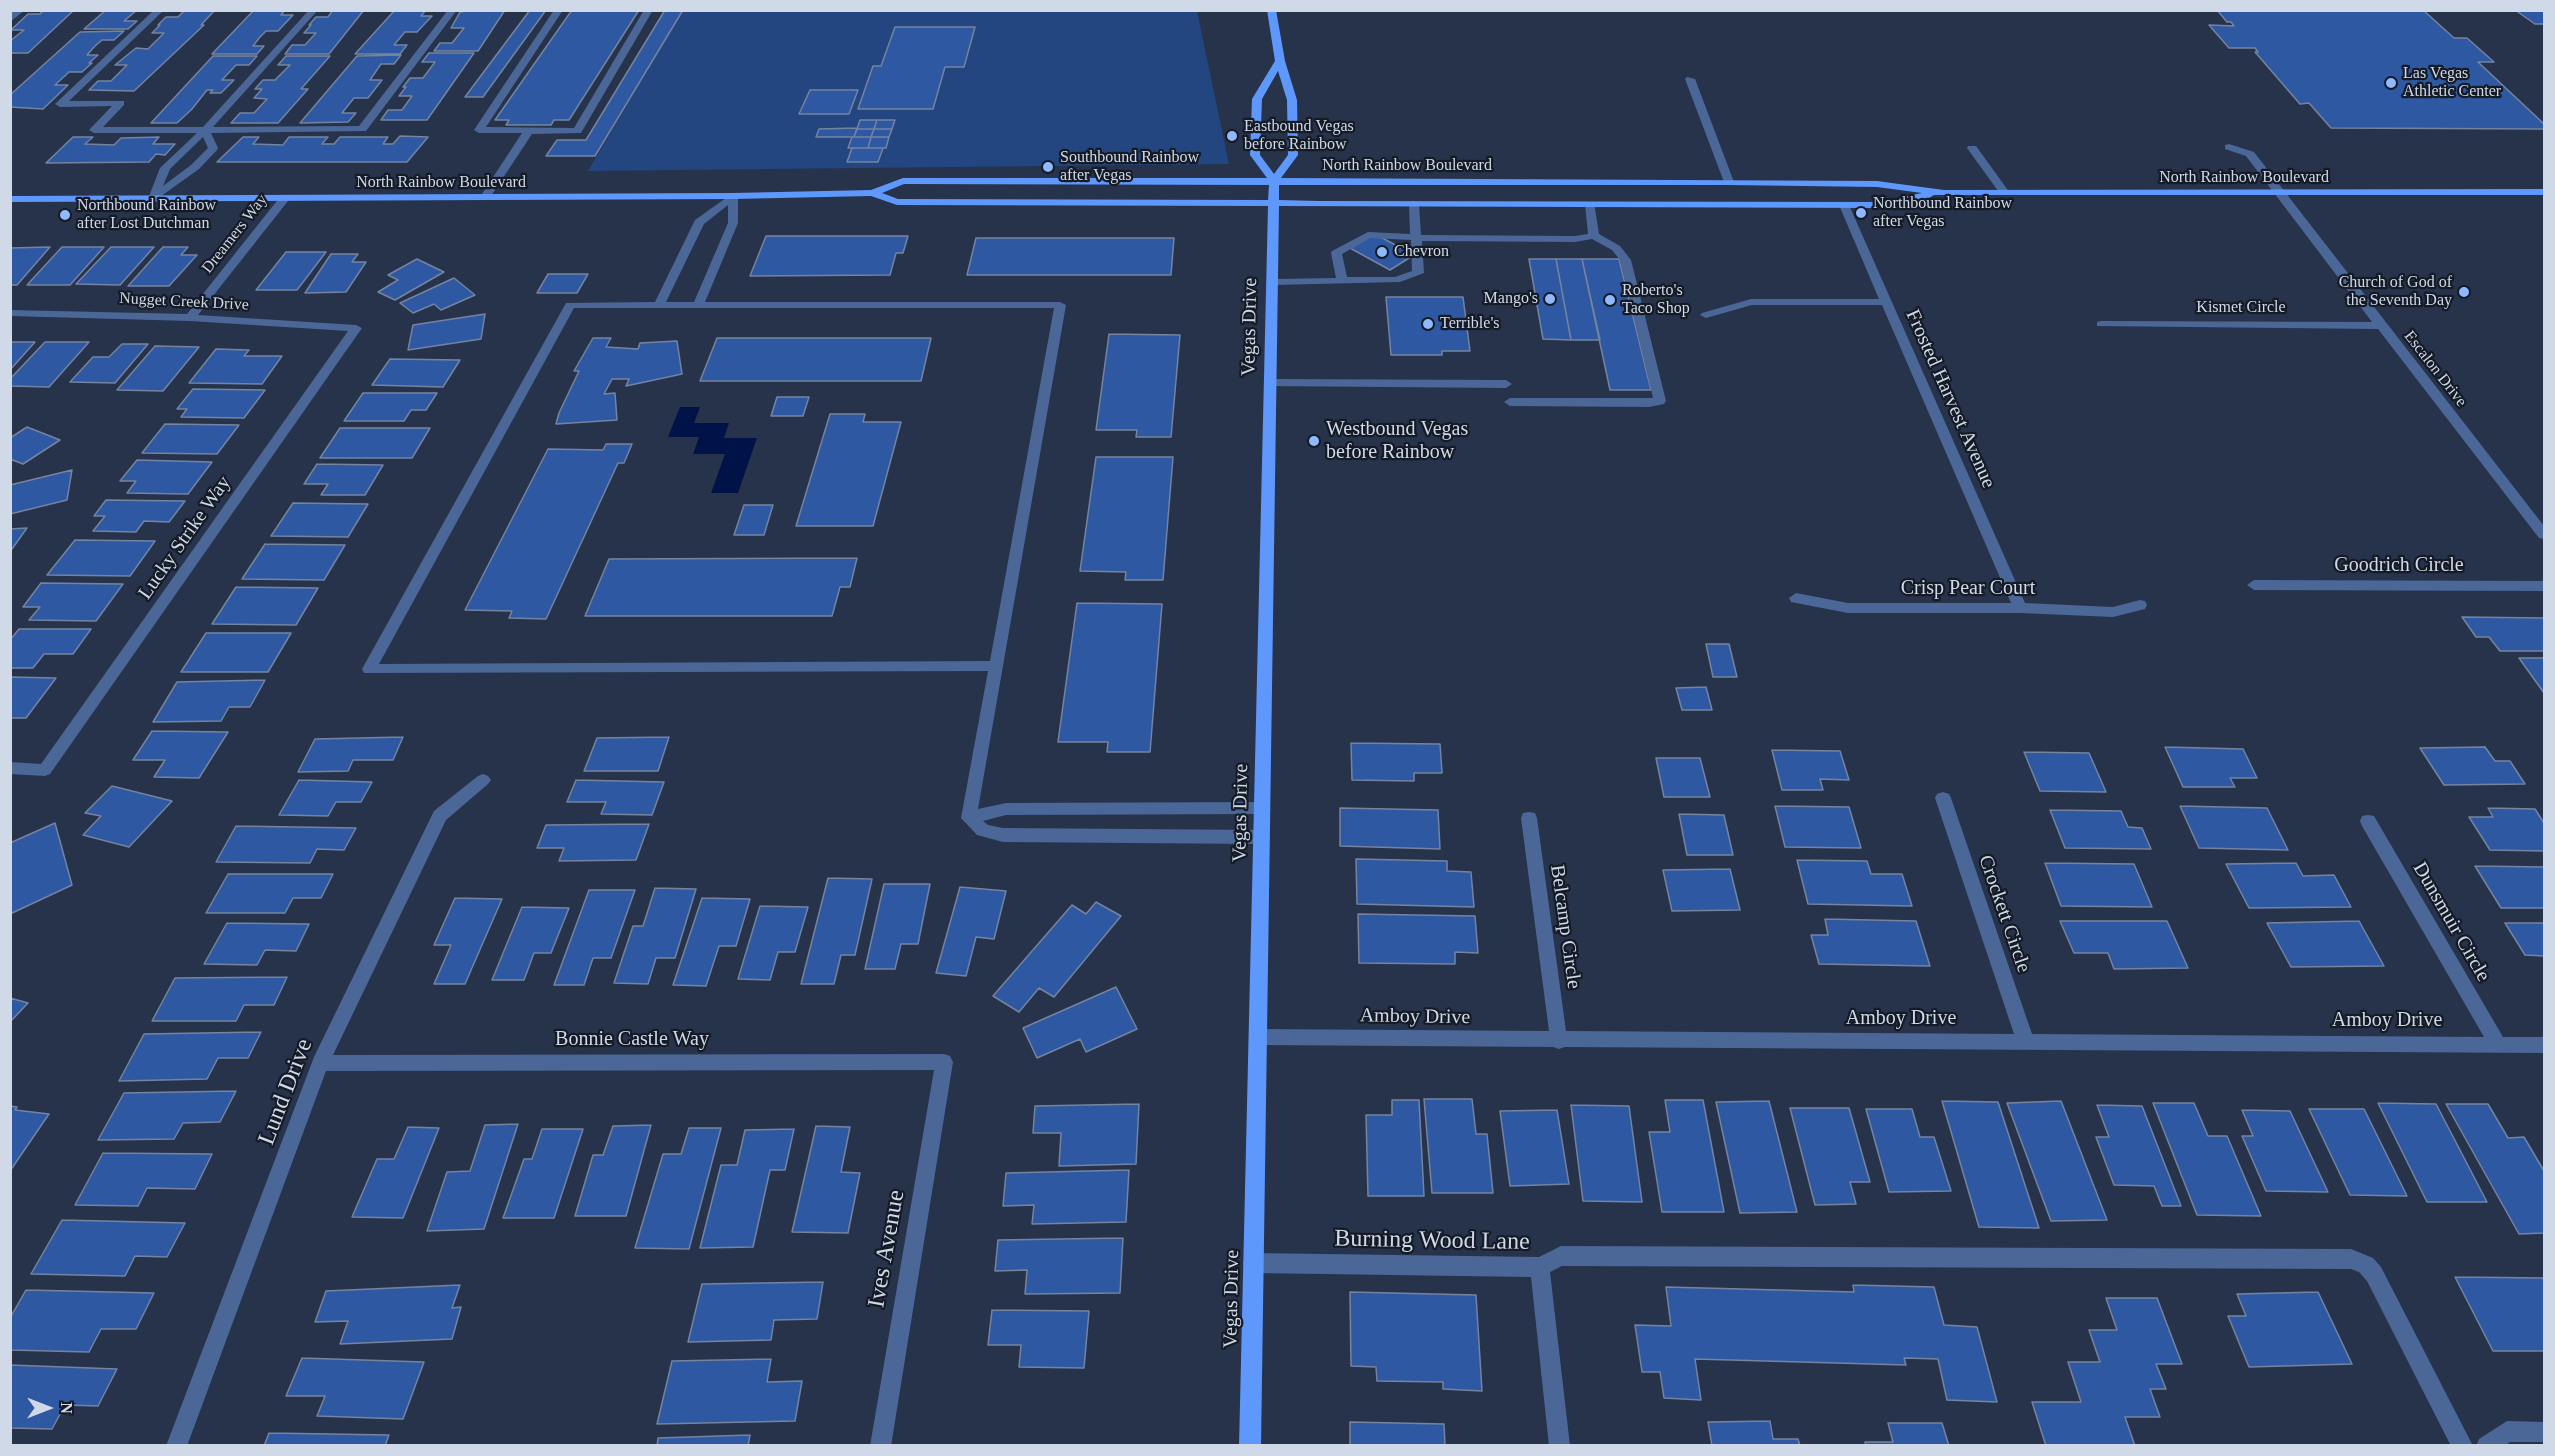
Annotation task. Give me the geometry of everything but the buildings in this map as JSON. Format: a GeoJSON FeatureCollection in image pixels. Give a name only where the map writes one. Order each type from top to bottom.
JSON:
{"type":"FeatureCollection","features":[{"type":"Feature","properties":{"kind":"main road"},"geometry":{"type":"LineString","coordinates":[[1271,10],[1280,61],[1292,100],[1293,155],[1274,181],[1256,155],[1257,99],[1280,61]]}},
{"type":"Feature","properties":{"kind":"main road","name":"North Rainbow Boulevard"},"geometry":{"type":"LineString","coordinates":[[10,199],[733,196],[873,193],[903,181],[1730,182],[1877,184],[1944,193],[2544,192]]}},
{"type":"Feature","properties":{"kind":"main road","name":"Vegas Drive"},"geometry":{"type":"LineString","coordinates":[[1250,1446],[1274,181]]}},
{"type":"Feature","properties":{"kind":"main road","name":"North Rainbow Boulevard"},"geometry":{"type":"LineString","coordinates":[[873,193],[897,202],[1844,205],[1878,205],[1944,193]]}},
{"type":"Feature","properties":{"kind":"street"},"geometry":{"type":"LineString","coordinates":[[10,19],[21,10]]}},
{"type":"Feature","properties":{"kind":"street"},"geometry":{"type":"LineString","coordinates":[[160,10],[60,104],[120,104],[94,130],[362,129],[453,10]]}},
{"type":"Feature","properties":{"kind":"street"},"geometry":{"type":"LineString","coordinates":[[153,199],[165,168],[205,130],[314,10]]}},
{"type":"Feature","properties":{"kind":"street"},"geometry":{"type":"LineString","coordinates":[[559,10],[478,130],[577,131],[649,10]]}},
{"type":"Feature","properties":{"kind":"street"},"geometry":{"type":"LineString","coordinates":[[1690,79],[1730,182]]}},
{"type":"Feature","properties":{"kind":"street"},"geometry":{"type":"LineString","coordinates":[[153,199],[195,167],[213,148],[205,130]]}},
{"type":"Feature","properties":{"kind":"street"},"geometry":{"type":"LineString","coordinates":[[485,197],[529,131]]}},
{"type":"Feature","properties":{"kind":"street","name":"Escalon Drive"},"geometry":{"type":"LineString","coordinates":[[2229,147],[2250,154],[2544,535]]}},
{"type":"Feature","properties":{"kind":"street"},"geometry":{"type":"LineString","coordinates":[[1972,148],[2005,193]]}},
{"type":"Feature","properties":{"kind":"street"},"geometry":{"type":"LineString","coordinates":[[659,305],[699,222],[733,196]]}},
{"type":"Feature","properties":{"kind":"street"},"geometry":{"type":"LineString","coordinates":[[698,305],[733,223],[733,196]]}},
{"type":"Feature","properties":{"kind":"street","name":"Dreamers Way"},"geometry":{"type":"LineString","coordinates":[[190,318],[284,199]]}},
{"type":"Feature","properties":{"kind":"street"},"geometry":{"type":"LineString","coordinates":[[1272,282],[1396,280],[1418,273],[1418,238],[1414,204]]}},
{"type":"Feature","properties":{"kind":"street"},"geometry":{"type":"LineString","coordinates":[[1590,204],[1594,236]]}},
{"type":"Feature","properties":{"kind":"street","name":"Frosted Harvest Avenue"},"geometry":{"type":"LineString","coordinates":[[1844,205],[2020,608]]}},
{"type":"Feature","properties":{"kind":"street"},"geometry":{"type":"LineString","coordinates":[[1342,281],[1336,253],[1368,235],[1418,238],[1575,239],[1594,236],[1616,248],[1625,260],[1659,401],[1649,403],[1510,402]]}},
{"type":"Feature","properties":{"kind":"street"},"geometry":{"type":"LineString","coordinates":[[1706,315],[1751,302],[1886,302]]}},
{"type":"Feature","properties":{"kind":"street"},"geometry":{"type":"LineString","coordinates":[[969,818],[996,666],[1060,305],[570,305],[369,669],[996,666]]}},
{"type":"Feature","properties":{"kind":"street","name":"Nugget Creek Drive"},"geometry":{"type":"LineString","coordinates":[[10,313],[190,318],[356,328]]}},
{"type":"Feature","properties":{"kind":"street","name":"Kismet Circle"},"geometry":{"type":"LineString","coordinates":[[2101,324],[2381,326]]}},
{"type":"Feature","properties":{"kind":"street","name":"Lucky Strike Way"},"geometry":{"type":"LineString","coordinates":[[10,768],[45,770],[356,328]]}},
{"type":"Feature","properties":{"kind":"street"},"geometry":{"type":"LineString","coordinates":[[1270,383],[1506,384]]}},
{"type":"Feature","properties":{"kind":"street","name":"Goodrich Circle"},"geometry":{"type":"LineString","coordinates":[[2254,585],[2544,586]]}},
{"type":"Feature","properties":{"kind":"street","name":"Crisp Pear Court"},"geometry":{"type":"LineString","coordinates":[[1796,598],[1848,608],[2020,608],[2113,612],[2140,605]]}},
{"type":"Feature","properties":{"kind":"street","name":"Lund Drive"},"geometry":{"type":"LineString","coordinates":[[176,1446],[321,1063],[440,816],[483,780]]}},
{"type":"Feature","properties":{"kind":"street","name":"Crockett Circle"},"geometry":{"type":"LineString","coordinates":[[1943,798],[2026,1042]]}},
{"type":"Feature","properties":{"kind":"street"},"geometry":{"type":"LineString","coordinates":[[969,818],[1006,809],[1262,808]]}},
{"type":"Feature","properties":{"kind":"street"},"geometry":{"type":"LineString","coordinates":[[1081,836],[1084,809]]}},
{"type":"Feature","properties":{"kind":"street"},"geometry":{"type":"LineString","coordinates":[[969,818],[983,830],[1003,835],[1262,837]]}},
{"type":"Feature","properties":{"kind":"street","name":"Belcamp Circle"},"geometry":{"type":"LineString","coordinates":[[1529,818],[1559,1041]]}},
{"type":"Feature","properties":{"kind":"street","name":"Dunsmuir Circle"},"geometry":{"type":"LineString","coordinates":[[2368,821],[2498,1044]]}},
{"type":"Feature","properties":{"kind":"street","name":"Amboy Drive"},"geometry":{"type":"LineString","coordinates":[[1258,1037],[1559,1041],[2544,1045]]}},
{"type":"Feature","properties":{"kind":"street","name":"Bonnie Castle Way"},"geometry":{"type":"LineString","coordinates":[[321,1063],[944,1062]]}},
{"type":"Feature","properties":{"kind":"street","name":"Ives Avenue"},"geometry":{"type":"LineString","coordinates":[[880,1446],[944,1062]]}},
{"type":"Feature","properties":{"kind":"street"},"geometry":{"type":"LineString","coordinates":[[1540,1267],[1561,1256],[2351,1259],[2366,1265],[2374,1274],[2463,1446]]}},
{"type":"Feature","properties":{"kind":"street","name":"Burning Wood Lane"},"geometry":{"type":"LineString","coordinates":[[1253,1263],[1540,1267],[1560,1446]]}},
{"type":"Feature","properties":{"kind":"street"},"geometry":{"type":"LineString","coordinates":[[2486,1446],[2507,1431],[2544,1432]]}},
{"type":"Feature","properties":{"kind":"shaded area"},"geometry":{"type":"Polygon","coordinates":[[[683,10],[1197,11],[1229,164],[588,171],[683,10]]]}},
{"type":"Feature","properties":{"kind":"shaded area"},"geometry":{"type":"Polygon","coordinates":[[[680,407],[700,407],[694,423],[729,423],[724,438],[757,438],[738,493],[711,493],[725,454],[693,454],[699,437],[668,437],[680,407]]]}},
{"type":"Feature","properties":{"kind":"place","name":"Las Vegas Athletic Center"},"geometry":{"type":"Point","coordinates":[2391,83]}},
{"type":"Feature","properties":{"kind":"place","name":"Eastbound Vegas before Rainbow"},"geometry":{"type":"Point","coordinates":[1232,136]}},
{"type":"Feature","properties":{"kind":"place","name":"Southbound Rainbow after Vegas"},"geometry":{"type":"Point","coordinates":[1048,167]}},
{"type":"Feature","properties":{"kind":"place","name":"Northbound Rainbow after Vegas"},"geometry":{"type":"Point","coordinates":[1861,213]}},
{"type":"Feature","properties":{"kind":"place","name":"Northbound Rainbow after Lost Dutchman"},"geometry":{"type":"Point","coordinates":[65,215]}},
{"type":"Feature","properties":{"kind":"place","name":"Chevron"},"geometry":{"type":"Point","coordinates":[1382,252]}},
{"type":"Feature","properties":{"kind":"place","name":"Church of God of the Seventh Day"},"geometry":{"type":"Point","coordinates":[2464,292]}},
{"type":"Feature","properties":{"kind":"place","name":"Mango's"},"geometry":{"type":"Point","coordinates":[1550,299]}},
{"type":"Feature","properties":{"kind":"place","name":"Roberto's Taco Shop"},"geometry":{"type":"Point","coordinates":[1610,300]}},
{"type":"Feature","properties":{"kind":"place","name":"Terrible's"},"geometry":{"type":"Point","coordinates":[1428,324]}},
{"type":"Feature","properties":{"kind":"place","name":"Westbound Vegas before Rainbow"},"geometry":{"type":"Point","coordinates":[1314,441]}}]}
